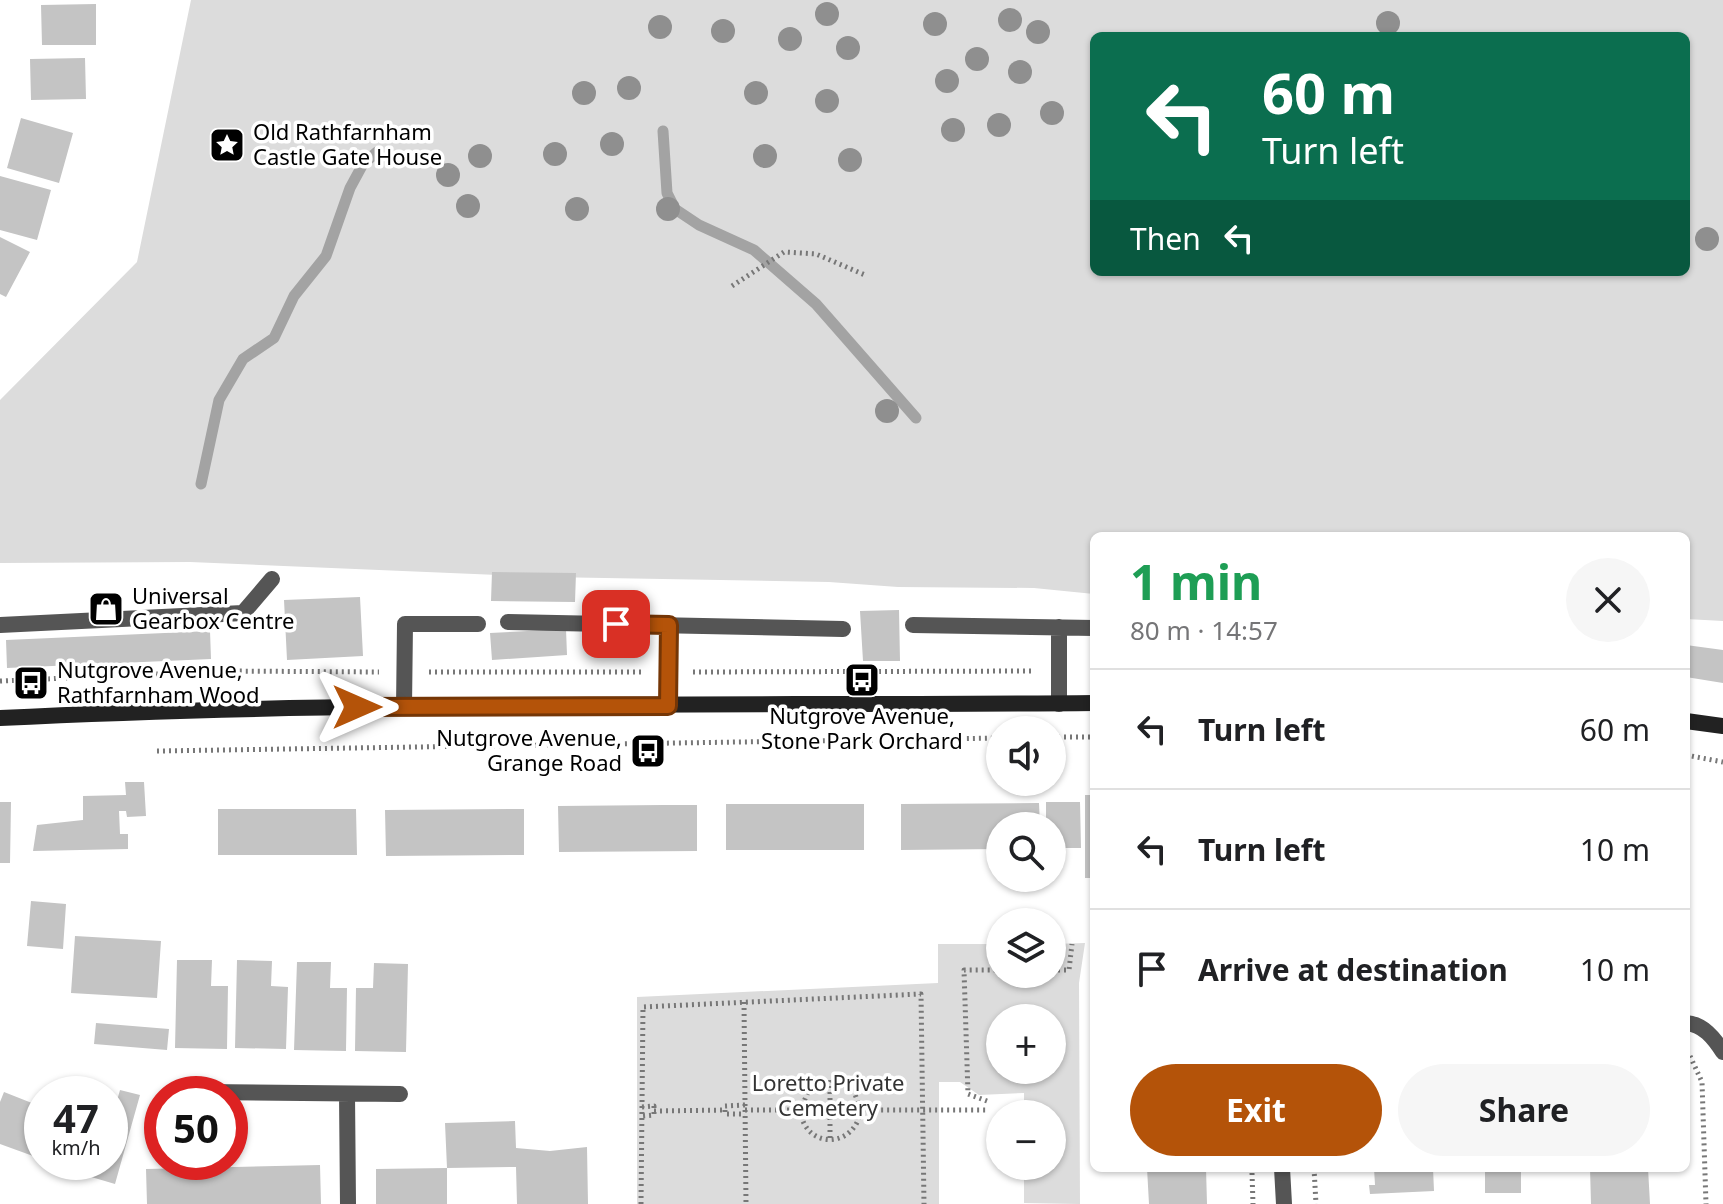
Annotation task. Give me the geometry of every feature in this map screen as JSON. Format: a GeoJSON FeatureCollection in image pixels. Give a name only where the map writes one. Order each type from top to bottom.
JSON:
{"type":"FeatureCollection","features":[{"type":"Feature","properties":{"kind":"main road"},"geometry":{"type":"LineString","coordinates":[[0,718],[159,710],[1090,703]]}},
{"type":"Feature","properties":{"kind":"main road"},"geometry":{"type":"LineString","coordinates":[[1690,722],[1723,726]]}},
{"type":"Feature","properties":{"kind":"street"},"geometry":{"type":"LineString","coordinates":[[0,625],[243,613],[272,579]]}},
{"type":"Feature","properties":{"kind":"street"},"geometry":{"type":"LineString","coordinates":[[508,622],[843,629]]}},
{"type":"Feature","properties":{"kind":"street"},"geometry":{"type":"LineString","coordinates":[[404,707],[405,624],[478,624]]}},
{"type":"Feature","properties":{"kind":"street"},"geometry":{"type":"LineString","coordinates":[[668,706],[669,625]]}},
{"type":"Feature","properties":{"kind":"street"},"geometry":{"type":"LineString","coordinates":[[913,625],[1090,628]]}},
{"type":"Feature","properties":{"kind":"street"},"geometry":{"type":"LineString","coordinates":[[1059,627],[1059,704]]}},
{"type":"Feature","properties":{"kind":"street"},"geometry":{"type":"LineString","coordinates":[[1691,1024],[1714,1038],[1723,1052]]}},
{"type":"Feature","properties":{"kind":"street"},"geometry":{"type":"LineString","coordinates":[[248,1093],[400,1094]]}},
{"type":"Feature","properties":{"kind":"street"},"geometry":{"type":"LineString","coordinates":[[347,1094],[348,1204]]}},
{"type":"Feature","properties":{"kind":"street"},"geometry":{"type":"LineString","coordinates":[[1282,1172],[1284,1204]]}},
{"type":"Feature","properties":{"kind":"path"},"geometry":{"type":"LineString","coordinates":[[732,286],[784,252],[816,254],[865,275]]}},
{"type":"Feature","properties":{"kind":"path"},"geometry":{"type":"LineString","coordinates":[[0,681],[226,671],[1059,671]]}},
{"type":"Feature","properties":{"kind":"path"},"geometry":{"type":"LineString","coordinates":[[1066,737],[1090,737]]}},
{"type":"Feature","properties":{"kind":"path"},"geometry":{"type":"LineString","coordinates":[[157,751],[986,738]]}},
{"type":"Feature","properties":{"kind":"path"},"geometry":{"type":"LineString","coordinates":[[1690,756],[1723,762]]}},
{"type":"Feature","properties":{"kind":"path"},"geometry":{"type":"LineString","coordinates":[[1066,970],[1069,970],[1072,944]]}},
{"type":"Feature","properties":{"kind":"path"},"geometry":{"type":"LineString","coordinates":[[986,970],[964,970],[968,1094],[986,1101]]}},
{"type":"Feature","properties":{"kind":"path"},"geometry":{"type":"LineString","coordinates":[[641,1204],[643,1007],[921,994],[924,1204]]}},
{"type":"Feature","properties":{"kind":"path"},"geometry":{"type":"LineString","coordinates":[[744,1002],[746,1204]]}},
{"type":"Feature","properties":{"kind":"path"},"geometry":{"type":"LineString","coordinates":[[1690,1060],[1702,1082],[1706,1204]]}},
{"type":"Feature","properties":{"kind":"path"},"geometry":{"type":"LineString","coordinates":[[830,1080],[830,1103]]}},
{"type":"Feature","properties":{"kind":"path"},"geometry":{"type":"LineString","coordinates":[[830,1080],[853,1089],[861,1110],[859,1120],[849,1135],[830,1141],[811,1134],[800,1110],[810,1088],[830,1080]]}},
{"type":"Feature","properties":{"kind":"path"},"geometry":{"type":"LineString","coordinates":[[642,1107],[654,1106],[654,1115],[642,1116]]}},
{"type":"Feature","properties":{"kind":"path"},"geometry":{"type":"LineString","coordinates":[[654,1111],[725,1110],[725,1106],[745,1110],[824,1110]]}},
{"type":"Feature","properties":{"kind":"path"},"geometry":{"type":"LineString","coordinates":[[836,1110],[986,1110]]}},
{"type":"Feature","properties":{"kind":"path"},"geometry":{"type":"LineString","coordinates":[[830,1118],[830,1141]]}},
{"type":"Feature","properties":{"kind":"path"},"geometry":{"type":"LineString","coordinates":[[1252,1172],[1253,1204]]}},
{"type":"Feature","properties":{"kind":"path"},"geometry":{"type":"LineString","coordinates":[[1314,1172],[1316,1204]]}},
{"type":"Feature","properties":{"kind":"green space"},"geometry":{"type":"Polygon","coordinates":[[[191,0],[1723,0],[1723,621],[1690,619],[1690,532],[1090,532],[1090,594],[1034,588],[547,577],[190,562],[0,563],[0,400],[137,262],[191,0]]]}},
{"type":"Feature","properties":{"kind":"green space","name":"Loretto Private Cemetery"},"geometry":{"type":"Polygon","coordinates":[[[1085,943],[1079,983],[1080,1204],[1024,1203],[1024,1180],[1066,1180],[1066,1100],[1024,1100],[1024,1093],[979,1095],[960,1082],[939,1082],[939,1204],[637,1204],[637,997],[938,983],[938,944],[986,944],[986,988],[1066,988],[1066,944],[1085,943]]]}},
{"type":"Feature","properties":{"kind":"building"},"geometry":{"type":"Polygon","coordinates":[[[96,4],[96,45],[42,45],[41,5],[96,4]]]}},
{"type":"Feature","properties":{"kind":"building"},"geometry":{"type":"Polygon","coordinates":[[[85,58],[86,99],[31,100],[30,59],[85,58]]]}},
{"type":"Feature","properties":{"kind":"building"},"geometry":{"type":"Polygon","coordinates":[[[21,118],[73,133],[59,183],[7,168],[21,118]]]}},
{"type":"Feature","properties":{"kind":"building"},"geometry":{"type":"Polygon","coordinates":[[[0,176],[51,190],[37,240],[0,230],[0,176]]]}},
{"type":"Feature","properties":{"kind":"building"},"geometry":{"type":"Polygon","coordinates":[[[0,237],[30,252],[6,297],[0,294],[0,237]]]}},
{"type":"Feature","properties":{"kind":"building"},"geometry":{"type":"Polygon","coordinates":[[[492,572],[576,573],[575,602],[491,601],[492,572]]]}},
{"type":"Feature","properties":{"kind":"building"},"geometry":{"type":"Polygon","coordinates":[[[360,597],[363,656],[287,660],[284,600],[360,597]]]}},
{"type":"Feature","properties":{"kind":"building"},"geometry":{"type":"Polygon","coordinates":[[[899,610],[900,661],[863,661],[860,611],[899,610]]]}},
{"type":"Feature","properties":{"kind":"building"},"geometry":{"type":"Polygon","coordinates":[[[566,629],[567,655],[492,660],[490,633],[566,629]]]}},
{"type":"Feature","properties":{"kind":"building"},"geometry":{"type":"Polygon","coordinates":[[[210,631],[211,659],[7,668],[6,640],[210,631]]]}},
{"type":"Feature","properties":{"kind":"building"},"geometry":{"type":"Polygon","coordinates":[[[1690,646],[1723,650],[1723,683],[1690,678],[1690,646]]]}},
{"type":"Feature","properties":{"kind":"building"},"geometry":{"type":"Polygon","coordinates":[[[125,782],[144,782],[146,816],[127,817],[126,811],[119,811],[120,834],[128,834],[128,849],[33,851],[37,825],[83,820],[83,796],[126,795],[125,782]]]}},
{"type":"Feature","properties":{"kind":"building"},"geometry":{"type":"Polygon","coordinates":[[[1085,795],[1090,795],[1090,878],[1085,878],[1085,795]]]}},
{"type":"Feature","properties":{"kind":"building"},"geometry":{"type":"Polygon","coordinates":[[[0,802],[11,802],[10,863],[0,863],[0,802]]]}},
{"type":"Feature","properties":{"kind":"building"},"geometry":{"type":"Polygon","coordinates":[[[1046,802],[1080,802],[1081,848],[1066,848],[1066,812],[1046,812],[1046,802]]]}},
{"type":"Feature","properties":{"kind":"building"},"geometry":{"type":"Polygon","coordinates":[[[1039,803],[1039,812],[986,812],[986,849],[901,850],[901,804],[1039,803]]]}},
{"type":"Feature","properties":{"kind":"building"},"geometry":{"type":"Polygon","coordinates":[[[726,804],[864,804],[864,850],[726,850],[726,804]]]}},
{"type":"Feature","properties":{"kind":"building"},"geometry":{"type":"Polygon","coordinates":[[[697,805],[697,851],[559,852],[558,806],[697,805]]]}},
{"type":"Feature","properties":{"kind":"building"},"geometry":{"type":"Polygon","coordinates":[[[218,809],[356,809],[357,855],[218,855],[218,809]]]}},
{"type":"Feature","properties":{"kind":"building"},"geometry":{"type":"Polygon","coordinates":[[[524,809],[524,855],[386,856],[385,810],[524,809]]]}},
{"type":"Feature","properties":{"kind":"building"},"geometry":{"type":"Polygon","coordinates":[[[31,901],[66,904],[63,949],[27,946],[31,901]]]}},
{"type":"Feature","properties":{"kind":"building"},"geometry":{"type":"Polygon","coordinates":[[[75,936],[161,941],[157,998],[71,993],[75,936]]]}},
{"type":"Feature","properties":{"kind":"building"},"geometry":{"type":"Polygon","coordinates":[[[177,960],[212,960],[211,986],[228,986],[227,1049],[175,1048],[177,960]]]}},
{"type":"Feature","properties":{"kind":"building"},"geometry":{"type":"Polygon","coordinates":[[[237,960],[272,961],[271,986],[288,987],[286,1049],[235,1048],[237,960]]]}},
{"type":"Feature","properties":{"kind":"building"},"geometry":{"type":"Polygon","coordinates":[[[297,962],[331,962],[330,988],[347,988],[346,1051],[294,1050],[297,962]]]}},
{"type":"Feature","properties":{"kind":"building"},"geometry":{"type":"Polygon","coordinates":[[[374,963],[408,964],[406,1052],[355,1051],[356,988],[373,988],[374,963]]]}},
{"type":"Feature","properties":{"kind":"building"},"geometry":{"type":"Polygon","coordinates":[[[96,1023],[169,1029],[167,1050],[94,1044],[96,1023]]]}},
{"type":"Feature","properties":{"kind":"building"},"geometry":{"type":"Polygon","coordinates":[[[4,1092],[24,1100],[24,1153],[0,1144],[0,1102],[4,1092]]]}},
{"type":"Feature","properties":{"kind":"building"},"geometry":{"type":"Polygon","coordinates":[[[128,1092],[140,1095],[128,1138],[128,1092]]]}},
{"type":"Feature","properties":{"kind":"building"},"geometry":{"type":"Polygon","coordinates":[[[515,1121],[516,1148],[550,1151],[587,1147],[588,1204],[517,1204],[516,1167],[447,1168],[445,1123],[515,1121]]]}},
{"type":"Feature","properties":{"kind":"building"},"geometry":{"type":"Polygon","coordinates":[[[320,1165],[321,1204],[147,1204],[146,1180],[248,1180],[248,1167],[320,1165]]]}},
{"type":"Feature","properties":{"kind":"building"},"geometry":{"type":"Polygon","coordinates":[[[447,1168],[447,1204],[376,1204],[376,1169],[447,1168]]]}},
{"type":"Feature","properties":{"kind":"building"},"geometry":{"type":"Polygon","coordinates":[[[1147,1172],[1206,1172],[1207,1204],[1149,1204],[1147,1172]]]}},
{"type":"Feature","properties":{"kind":"building"},"geometry":{"type":"Polygon","coordinates":[[[1374,1172],[1433,1172],[1434,1191],[1370,1194],[1369,1185],[1375,1185],[1374,1172]]]}},
{"type":"Feature","properties":{"kind":"building"},"geometry":{"type":"Polygon","coordinates":[[[1485,1172],[1521,1172],[1521,1193],[1485,1193],[1485,1172]]]}},
{"type":"Feature","properties":{"kind":"building"},"geometry":{"type":"Polygon","coordinates":[[[1590,1172],[1648,1172],[1650,1204],[1591,1204],[1590,1172]]]}},
{"type":"Feature","properties":{"kind":"waterway"},"geometry":{"type":"LineString","coordinates":[[663,131],[667,193],[675,209],[699,225],[754,250],[816,304],[916,418]]}},
{"type":"Feature","properties":{"kind":"waterway"},"geometry":{"type":"LineString","coordinates":[[201,484],[219,400],[243,359],[274,338],[294,296],[326,256],[350,188],[363,164],[377,152]]}},
{"type":"Feature","properties":{"kind":"place","name":"Old Rathfarnham Castle Gate House"},"geometry":{"type":"Point","coordinates":[227,145]}},
{"type":"Feature","properties":{"kind":"place","name":"Universal Gearbox Centre"},"geometry":{"type":"Point","coordinates":[106,609]}},
{"type":"Feature","properties":{"kind":"place","name":"Nutgrove Avenue, Stone Park Orchard"},"geometry":{"type":"Point","coordinates":[862,680]}},
{"type":"Feature","properties":{"kind":"place","name":"Nutgrove Avenue, Rathfarnham Wood"},"geometry":{"type":"Point","coordinates":[31,683]}},
{"type":"Feature","properties":{"kind":"place","name":"Nutgrove Avenue, Grange Road"},"geometry":{"type":"Point","coordinates":[648,751]}},
{"type":"Feature","properties":{"kind":"route"},"geometry":{"type":"LineString","coordinates":[[357,707],[668,706],[669,625],[616,624]]}}]}
